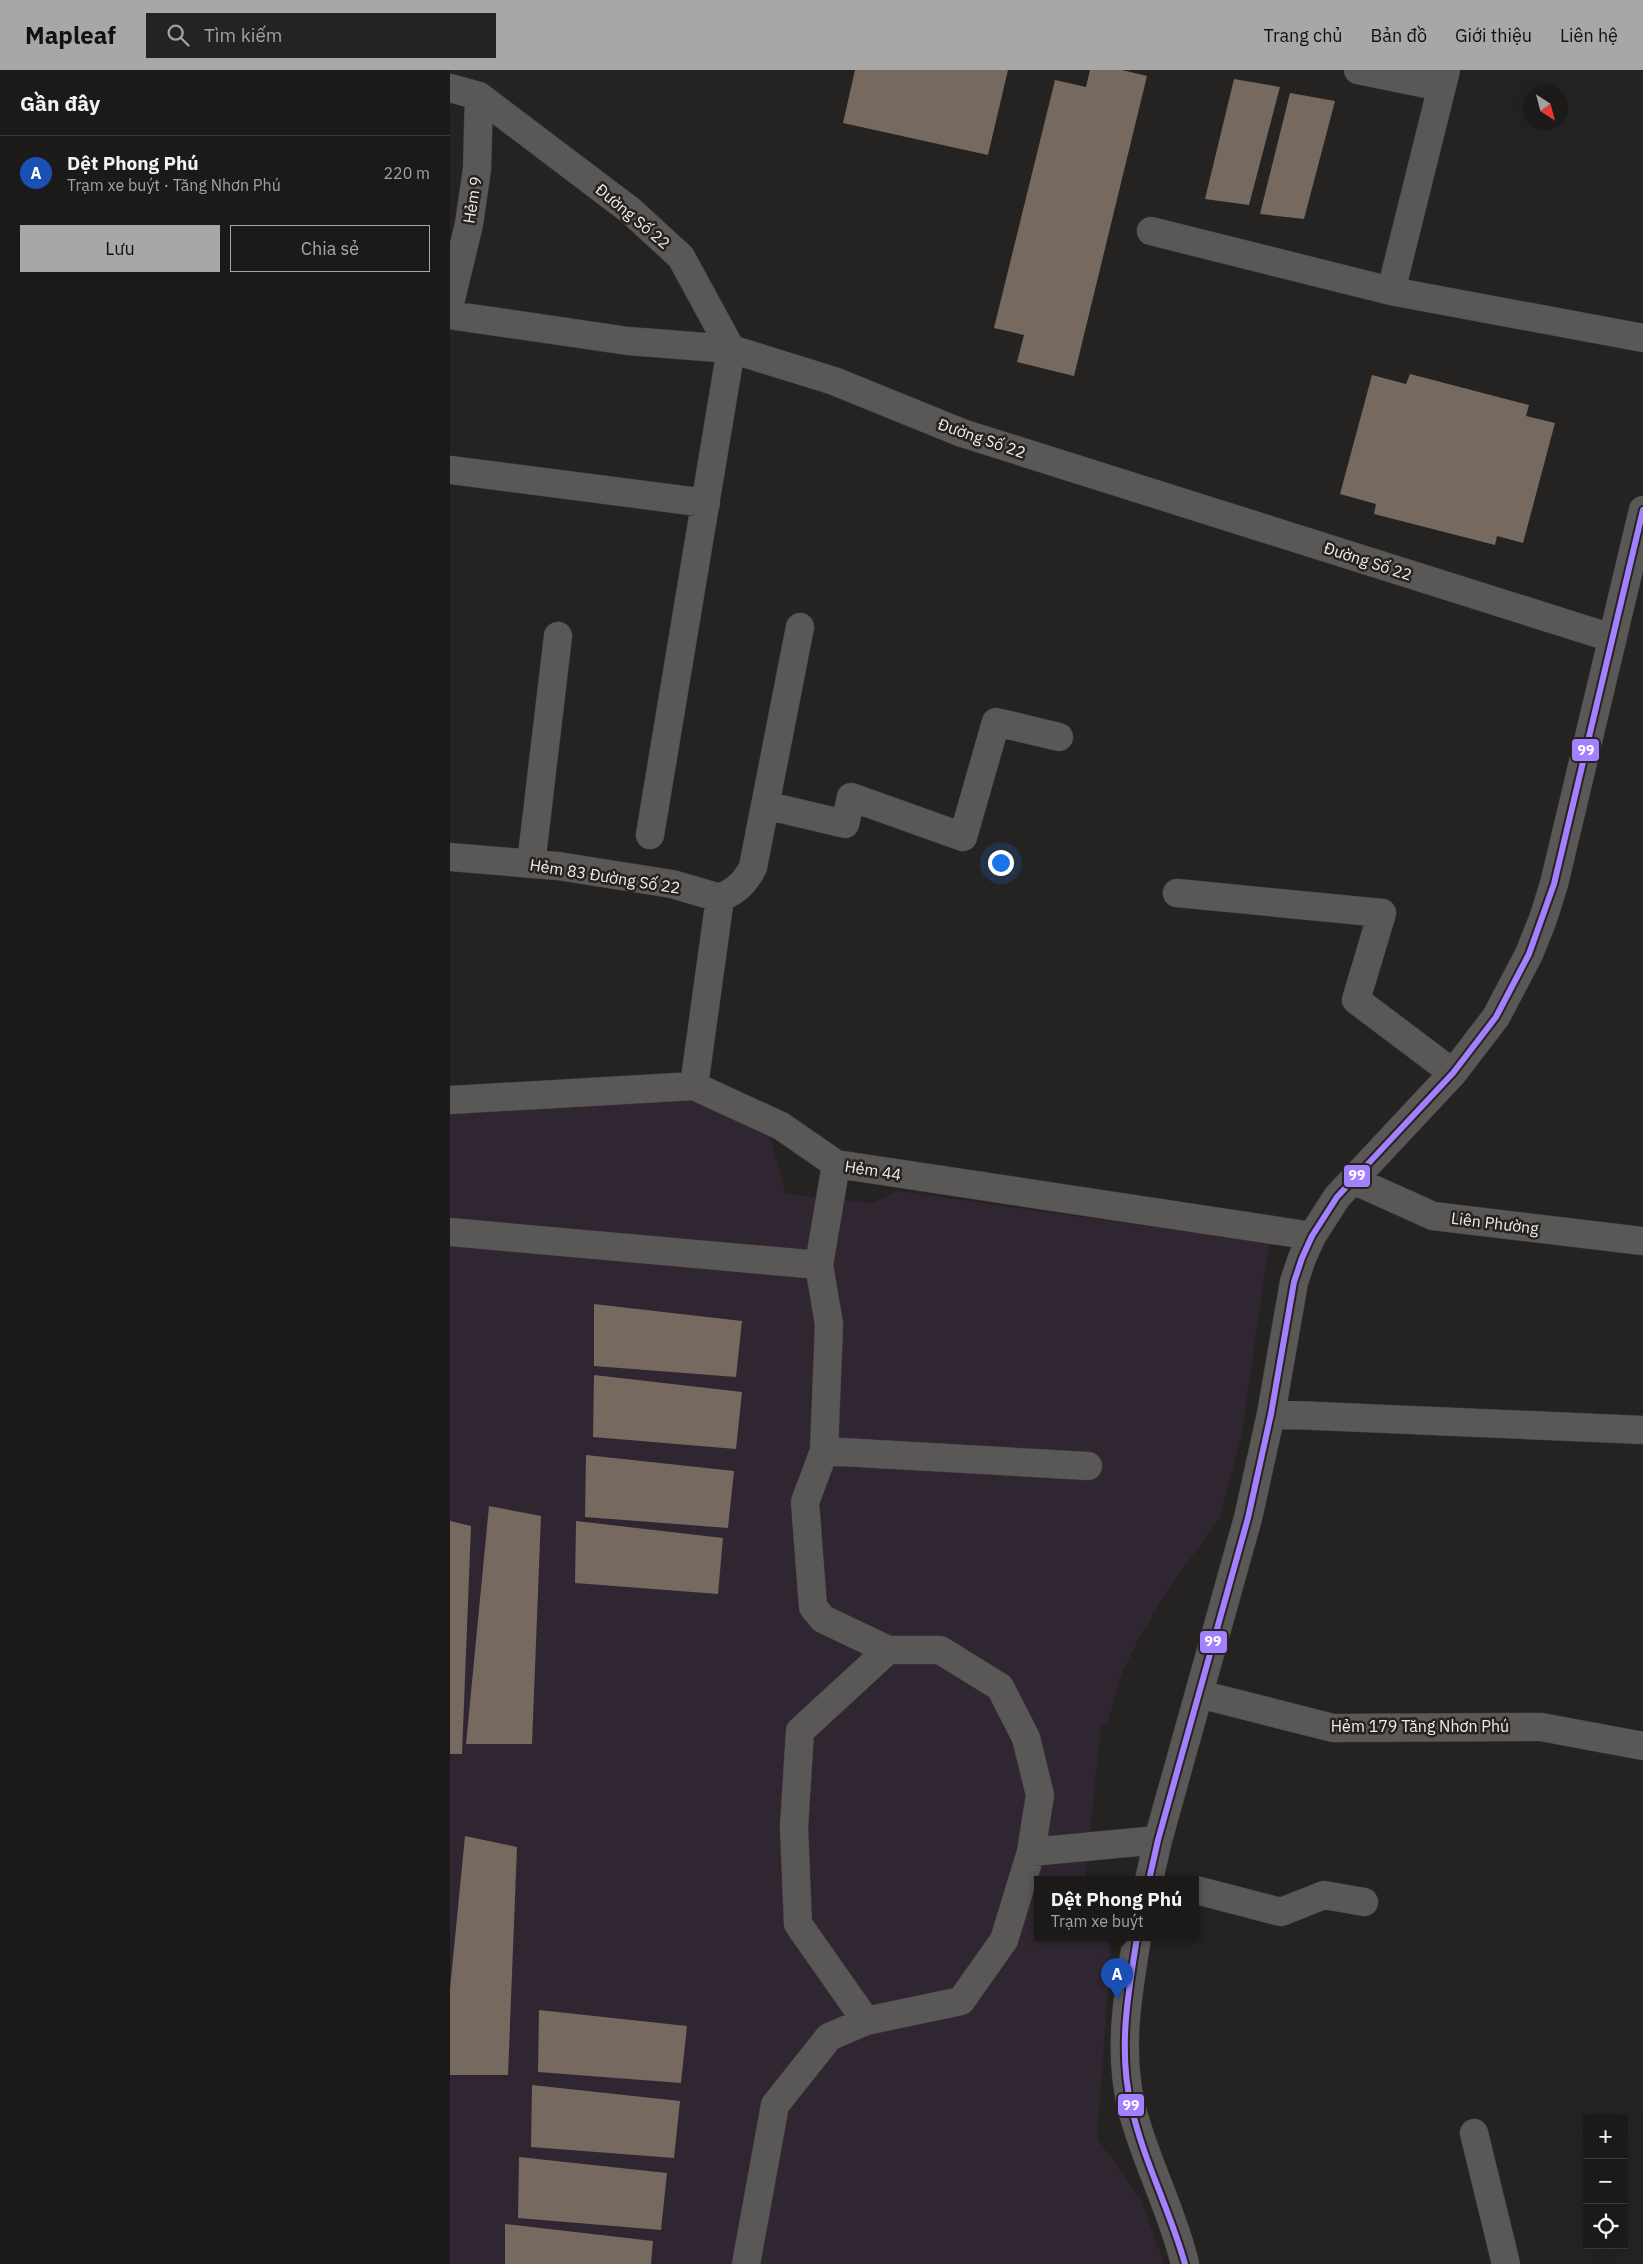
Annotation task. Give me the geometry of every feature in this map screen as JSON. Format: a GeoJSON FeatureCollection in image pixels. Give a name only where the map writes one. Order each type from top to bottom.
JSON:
{"type":"FeatureCollection","features":[{"type":"Feature","properties":{"kind":"street"},"geometry":{"type":"LineString","coordinates":[[1358,70],[1443,79],[1391,291]]}},
{"type":"Feature","properties":{"kind":"street","name":"Đường Số 22"},"geometry":{"type":"LineString","coordinates":[[450,88],[479,96],[631,211],[681,257],[731,349],[834,381],[962,432],[1612,638]]}},
{"type":"Feature","properties":{"kind":"street","name":"Hẻm 9"},"geometry":{"type":"LineString","coordinates":[[450,302],[470,224],[477,169],[479,96]]}},
{"type":"Feature","properties":{"kind":"street"},"geometry":{"type":"LineString","coordinates":[[1151,231],[1391,291],[1643,338]]}},
{"type":"Feature","properties":{"kind":"street"},"geometry":{"type":"LineString","coordinates":[[450,315],[628,341],[731,349],[650,835]]}},
{"type":"Feature","properties":{"kind":"street"},"geometry":{"type":"LineString","coordinates":[[450,470],[706,503]]}},
{"type":"Feature","properties":{"kind":"street"},"geometry":{"type":"LineString","coordinates":[[1153,1876],[1158,1840],[1248,1518],[1272,1414],[1294,1282],[1302,1258],[1312,1236],[1338,1197],[1453,1073],[1475,1046],[1509,994],[1529,954],[1554,884],[1642,516]]}},
{"type":"Feature","properties":{"kind":"street"},"geometry":{"type":"LineString","coordinates":[[694,1086],[720,898],[735,891],[753,867],[800,627]]}},
{"type":"Feature","properties":{"kind":"street"},"geometry":{"type":"LineString","coordinates":[[531,864],[558,636]]}},
{"type":"Feature","properties":{"kind":"street"},"geometry":{"type":"LineString","coordinates":[[765,805],[845,824],[851,797],[963,837],[996,722],[1059,737]]}},
{"type":"Feature","properties":{"kind":"street","name":"Hẻm 83 Đường Số 22"},"geometry":{"type":"LineString","coordinates":[[450,857],[558,866],[672,884],[720,898]]}},
{"type":"Feature","properties":{"kind":"street"},"geometry":{"type":"LineString","coordinates":[[1177,893],[1382,913],[1356,1000],[1453,1073]]}},
{"type":"Feature","properties":{"kind":"street","name":"Hẻm 44"},"geometry":{"type":"LineString","coordinates":[[450,1100],[694,1086],[781,1126],[836,1164],[1312,1236]]}},
{"type":"Feature","properties":{"kind":"street"},"geometry":{"type":"LineString","coordinates":[[746,2264],[775,2105],[829,2037],[866,2021],[961,2001],[1004,1940],[1032,1852],[1040,1795],[1026,1738],[1000,1687],[940,1650],[888,1650],[823,1620],[813,1606],[805,1502],[824,1451],[829,1324],[820,1265],[836,1164]]}},
{"type":"Feature","properties":{"kind":"street","name":"Liên Phường"},"geometry":{"type":"LineString","coordinates":[[1353,1180],[1433,1216],[1643,1241]]}},
{"type":"Feature","properties":{"kind":"street"},"geometry":{"type":"LineString","coordinates":[[450,1232],[820,1265]]}},
{"type":"Feature","properties":{"kind":"street"},"geometry":{"type":"LineString","coordinates":[[1272,1414],[1643,1430]]}},
{"type":"Feature","properties":{"kind":"street"},"geometry":{"type":"LineString","coordinates":[[824,1451],[1088,1466]]}},
{"type":"Feature","properties":{"kind":"street"},"geometry":{"type":"LineString","coordinates":[[866,2021],[798,1924],[795,1809],[800,1731],[888,1650]]}},
{"type":"Feature","properties":{"kind":"street","name":"Hẻm 179 Tăng Nhơn Phú"},"geometry":{"type":"LineString","coordinates":[[1199,1694],[1333,1728],[1541,1727],[1643,1746]]}},
{"type":"Feature","properties":{"kind":"street"},"geometry":{"type":"LineString","coordinates":[[1032,1852],[1158,1840]]}},
{"type":"Feature","properties":{"kind":"street"},"geometry":{"type":"LineString","coordinates":[[1199,1891],[1281,1912],[1324,1895],[1364,1902]]}},
{"type":"Feature","properties":{"kind":"street"},"geometry":{"type":"LineString","coordinates":[[1137,1941],[1126,2016],[1126,2078],[1137,2123],[1184,2264]]}},
{"type":"Feature","properties":{"kind":"street"},"geometry":{"type":"LineString","coordinates":[[1474,2133],[1506,2264]]}},
{"type":"Feature","properties":{"kind":"shaded area"},"geometry":{"type":"Polygon","coordinates":[[[681,1095],[769,1134],[786,1194],[873,1203],[897,1191],[1269,1243],[1241,1438],[1219,1519],[1172,1584],[1141,1634],[1120,1678],[1107,1725],[1101,1725],[1085,1876],[1034,1876],[1034,1941],[1112,1941],[1097,2138],[1141,2200],[1164,2264],[450,2264],[450,1106],[681,1095]]]}},
{"type":"Feature","properties":{"kind":"building"},"geometry":{"type":"Polygon","coordinates":[[[855,70],[1008,70],[988,155],[843,123],[855,70]]]}},
{"type":"Feature","properties":{"kind":"building"},"geometry":{"type":"Polygon","coordinates":[[[1090,70],[1122,70],[1147,76],[1074,376],[1017,362],[1024,335],[994,328],[1055,80],[1086,87],[1090,70]]]}},
{"type":"Feature","properties":{"kind":"building"},"geometry":{"type":"Polygon","coordinates":[[[1234,79],[1280,87],[1249,205],[1205,199],[1234,79]]]}},
{"type":"Feature","properties":{"kind":"building"},"geometry":{"type":"Polygon","coordinates":[[[1290,93],[1335,101],[1304,219],[1260,214],[1290,93]]]}},
{"type":"Feature","properties":{"kind":"building"},"geometry":{"type":"Polygon","coordinates":[[[1410,374],[1529,405],[1526,416],[1555,423],[1523,543],[1497,536],[1495,545],[1374,514],[1376,504],[1340,494],[1372,375],[1406,384],[1410,374]]]}},
{"type":"Feature","properties":{"kind":"building"},"geometry":{"type":"Polygon","coordinates":[[[594,1304],[742,1321],[736,1377],[594,1366],[594,1304]]]}},
{"type":"Feature","properties":{"kind":"building"},"geometry":{"type":"Polygon","coordinates":[[[594,1375],[742,1392],[736,1449],[593,1437],[594,1375]]]}},
{"type":"Feature","properties":{"kind":"building"},"geometry":{"type":"Polygon","coordinates":[[[586,1455],[734,1471],[728,1528],[585,1517],[586,1455]]]}},
{"type":"Feature","properties":{"kind":"building"},"geometry":{"type":"Polygon","coordinates":[[[489,1506],[541,1516],[532,1744],[466,1744],[489,1506]]]}},
{"type":"Feature","properties":{"kind":"building"},"geometry":{"type":"Polygon","coordinates":[[[450,1521],[471,1526],[462,1754],[450,1754],[450,1521]]]}},
{"type":"Feature","properties":{"kind":"building"},"geometry":{"type":"Polygon","coordinates":[[[576,1521],[723,1538],[718,1594],[575,1583],[576,1521]]]}},
{"type":"Feature","properties":{"kind":"building"},"geometry":{"type":"Polygon","coordinates":[[[465,1836],[517,1847],[508,2075],[450,2075],[450,1989],[465,1836]]]}},
{"type":"Feature","properties":{"kind":"building"},"geometry":{"type":"Polygon","coordinates":[[[539,2010],[687,2026],[681,2083],[538,2072],[539,2010]]]}},
{"type":"Feature","properties":{"kind":"building"},"geometry":{"type":"Polygon","coordinates":[[[532,2085],[680,2101],[674,2158],[531,2147],[532,2085]]]}},
{"type":"Feature","properties":{"kind":"building"},"geometry":{"type":"Polygon","coordinates":[[[519,2157],[667,2173],[661,2230],[518,2218],[519,2157]]]}},
{"type":"Feature","properties":{"kind":"building"},"geometry":{"type":"Polygon","coordinates":[[[505,2224],[653,2241],[651,2264],[505,2264],[505,2224]]]}},
{"type":"Feature","properties":{"kind":"transit line","name":"99"},"geometry":{"type":"LineString","coordinates":[[1150,1876],[1158,1840],[1248,1518],[1271,1414],[1294,1282],[1302,1258],[1312,1236],[1337,1197],[1453,1073],[1496,1017],[1529,954],[1554,884],[1643,510]]}},
{"type":"Feature","properties":{"kind":"transit line","name":"99"},"geometry":{"type":"LineString","coordinates":[[1136,1941],[1126,2022],[1125,2063],[1127,2084],[1142,2145],[1185,2264]]}},
{"type":"Feature","properties":{"kind":"place","name":"Dệt Phong Phú"},"geometry":{"type":"Point","coordinates":[1117,1999]}}]}
